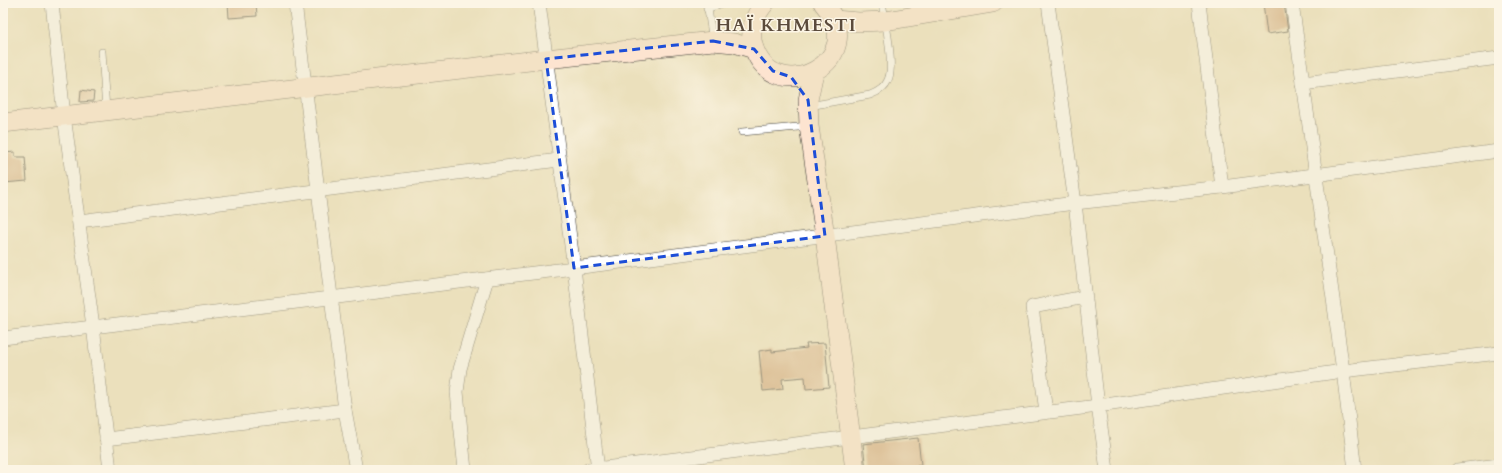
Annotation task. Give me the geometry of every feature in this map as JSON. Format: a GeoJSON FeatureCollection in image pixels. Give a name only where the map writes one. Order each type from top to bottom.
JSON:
{"type":"FeatureCollection","features":[{"type":"Feature","properties":{"kind":"street"},"geometry":{"type":"LineString","coordinates":[[52,3],[64,116],[93,326],[110,470]]}},
{"type":"Feature","properties":{"kind":"street"},"geometry":{"type":"LineString","coordinates":[[295,3],[345,410],[356,470]]}},
{"type":"Feature","properties":{"kind":"street"},"geometry":{"type":"LineString","coordinates":[[539,3],[574,268],[595,470],[1098,406],[1343,371],[1499,353]]}},
{"type":"Feature","properties":{"kind":"street"},"geometry":{"type":"LineString","coordinates":[[766,3],[759,10],[753,25],[752,42],[754,49],[759,58],[769,68],[782,75],[791,77],[799,77],[814,72],[824,65],[832,55],[837,39],[834,20],[829,10],[823,3]]}},
{"type":"Feature","properties":{"kind":"street"},"geometry":{"type":"LineString","coordinates":[[834,20],[846,21],[879,15],[993,3]]}},
{"type":"Feature","properties":{"kind":"street"},"geometry":{"type":"LineString","coordinates":[[1048,3],[1075,203],[1098,406],[1107,470]]}},
{"type":"Feature","properties":{"kind":"street"},"geometry":{"type":"LineString","coordinates":[[1199,3],[1222,187]]}},
{"type":"Feature","properties":{"kind":"street"},"geometry":{"type":"LineString","coordinates":[[1292,3],[1343,371],[1355,470]]}},
{"type":"Feature","properties":{"kind":"street"},"geometry":{"type":"LineString","coordinates":[[837,39],[879,15]]}},
{"type":"Feature","properties":{"kind":"street"},"geometry":{"type":"LineString","coordinates":[[3,123],[546,59],[718,41],[738,34],[753,25]]}},
{"type":"Feature","properties":{"kind":"street"},"geometry":{"type":"LineString","coordinates":[[718,41],[754,49]]}},
{"type":"Feature","properties":{"kind":"street"},"geometry":{"type":"LineString","coordinates":[[1303,83],[1499,58]]}},
{"type":"Feature","properties":{"kind":"street"},"geometry":{"type":"LineString","coordinates":[[814,72],[808,103],[809,126],[825,236],[855,470]]}},
{"type":"Feature","properties":{"kind":"street"},"geometry":{"type":"LineString","coordinates":[[791,77],[808,103]]}},
{"type":"Feature","properties":{"kind":"street"},"geometry":{"type":"LineString","coordinates":[[3,338],[487,279],[1075,203],[1222,187],[1499,151]]}},
{"type":"Feature","properties":{"kind":"street"},"geometry":{"type":"LineString","coordinates":[[78,220],[559,160]]}},
{"type":"Feature","properties":{"kind":"street"},"geometry":{"type":"LineString","coordinates":[[465,470],[457,392],[460,369],[487,279]]}},
{"type":"Feature","properties":{"kind":"street"},"geometry":{"type":"LineString","coordinates":[[1046,412],[1032,307],[1086,297]]}},
{"type":"Feature","properties":{"kind":"street"},"geometry":{"type":"LineString","coordinates":[[106,439],[345,410]]}},
{"type":"Feature","properties":{"kind":"street"},"geometry":{"type":"LineString","coordinates":[[1457,470],[1499,465]]}},
{"type":"Feature","properties":{"kind":"lane"},"geometry":{"type":"LineString","coordinates":[[718,41],[707,6],[722,3]]}},
{"type":"Feature","properties":{"kind":"lane"},"geometry":{"type":"LineString","coordinates":[[808,103],[870,95],[876,93],[885,85],[888,80],[891,67],[879,15]]}},
{"type":"Feature","properties":{"kind":"lane"},"geometry":{"type":"LineString","coordinates":[[102,52],[106,111]]}},
{"type":"Feature","properties":{"kind":"lane"},"geometry":{"type":"LineString","coordinates":[[742,132],[809,126]]}},
{"type":"Feature","properties":{"kind":"highlighted area"},"geometry":{"type":"Polygon","coordinates":[[[713,41],[754,49],[773,71],[791,77],[808,100],[825,236],[574,268],[546,59],[713,41]]]}},
{"type":"Feature","properties":{"kind":"building"},"geometry":{"type":"Polygon","coordinates":[[[228,3],[256,3],[257,16],[229,18],[228,3]]]}},
{"type":"Feature","properties":{"kind":"building"},"geometry":{"type":"Polygon","coordinates":[[[1263,3],[1284,3],[1288,31],[1267,34],[1263,3]]]}},
{"type":"Feature","properties":{"kind":"building"},"geometry":{"type":"Polygon","coordinates":[[[81,90],[94,92],[93,101],[80,102],[81,90]]]}},
{"type":"Feature","properties":{"kind":"building"},"geometry":{"type":"Polygon","coordinates":[[[15,152],[15,157],[25,157],[27,181],[3,183],[3,153],[15,152]]]}},
{"type":"Feature","properties":{"kind":"building"},"geometry":{"type":"Polygon","coordinates":[[[825,343],[829,387],[806,389],[805,377],[782,379],[783,389],[763,391],[759,351],[772,349],[772,352],[807,348],[806,344],[825,343]]]}},
{"type":"Feature","properties":{"kind":"building"},"geometry":{"type":"Polygon","coordinates":[[[918,438],[921,465],[898,468],[898,470],[866,470],[863,444],[918,438]]]}},
{"type":"Feature","properties":{"kind":"district","name":"HAÏ KHMESTI"},"geometry":{"type":"Point","coordinates":[786,25]}}]}
